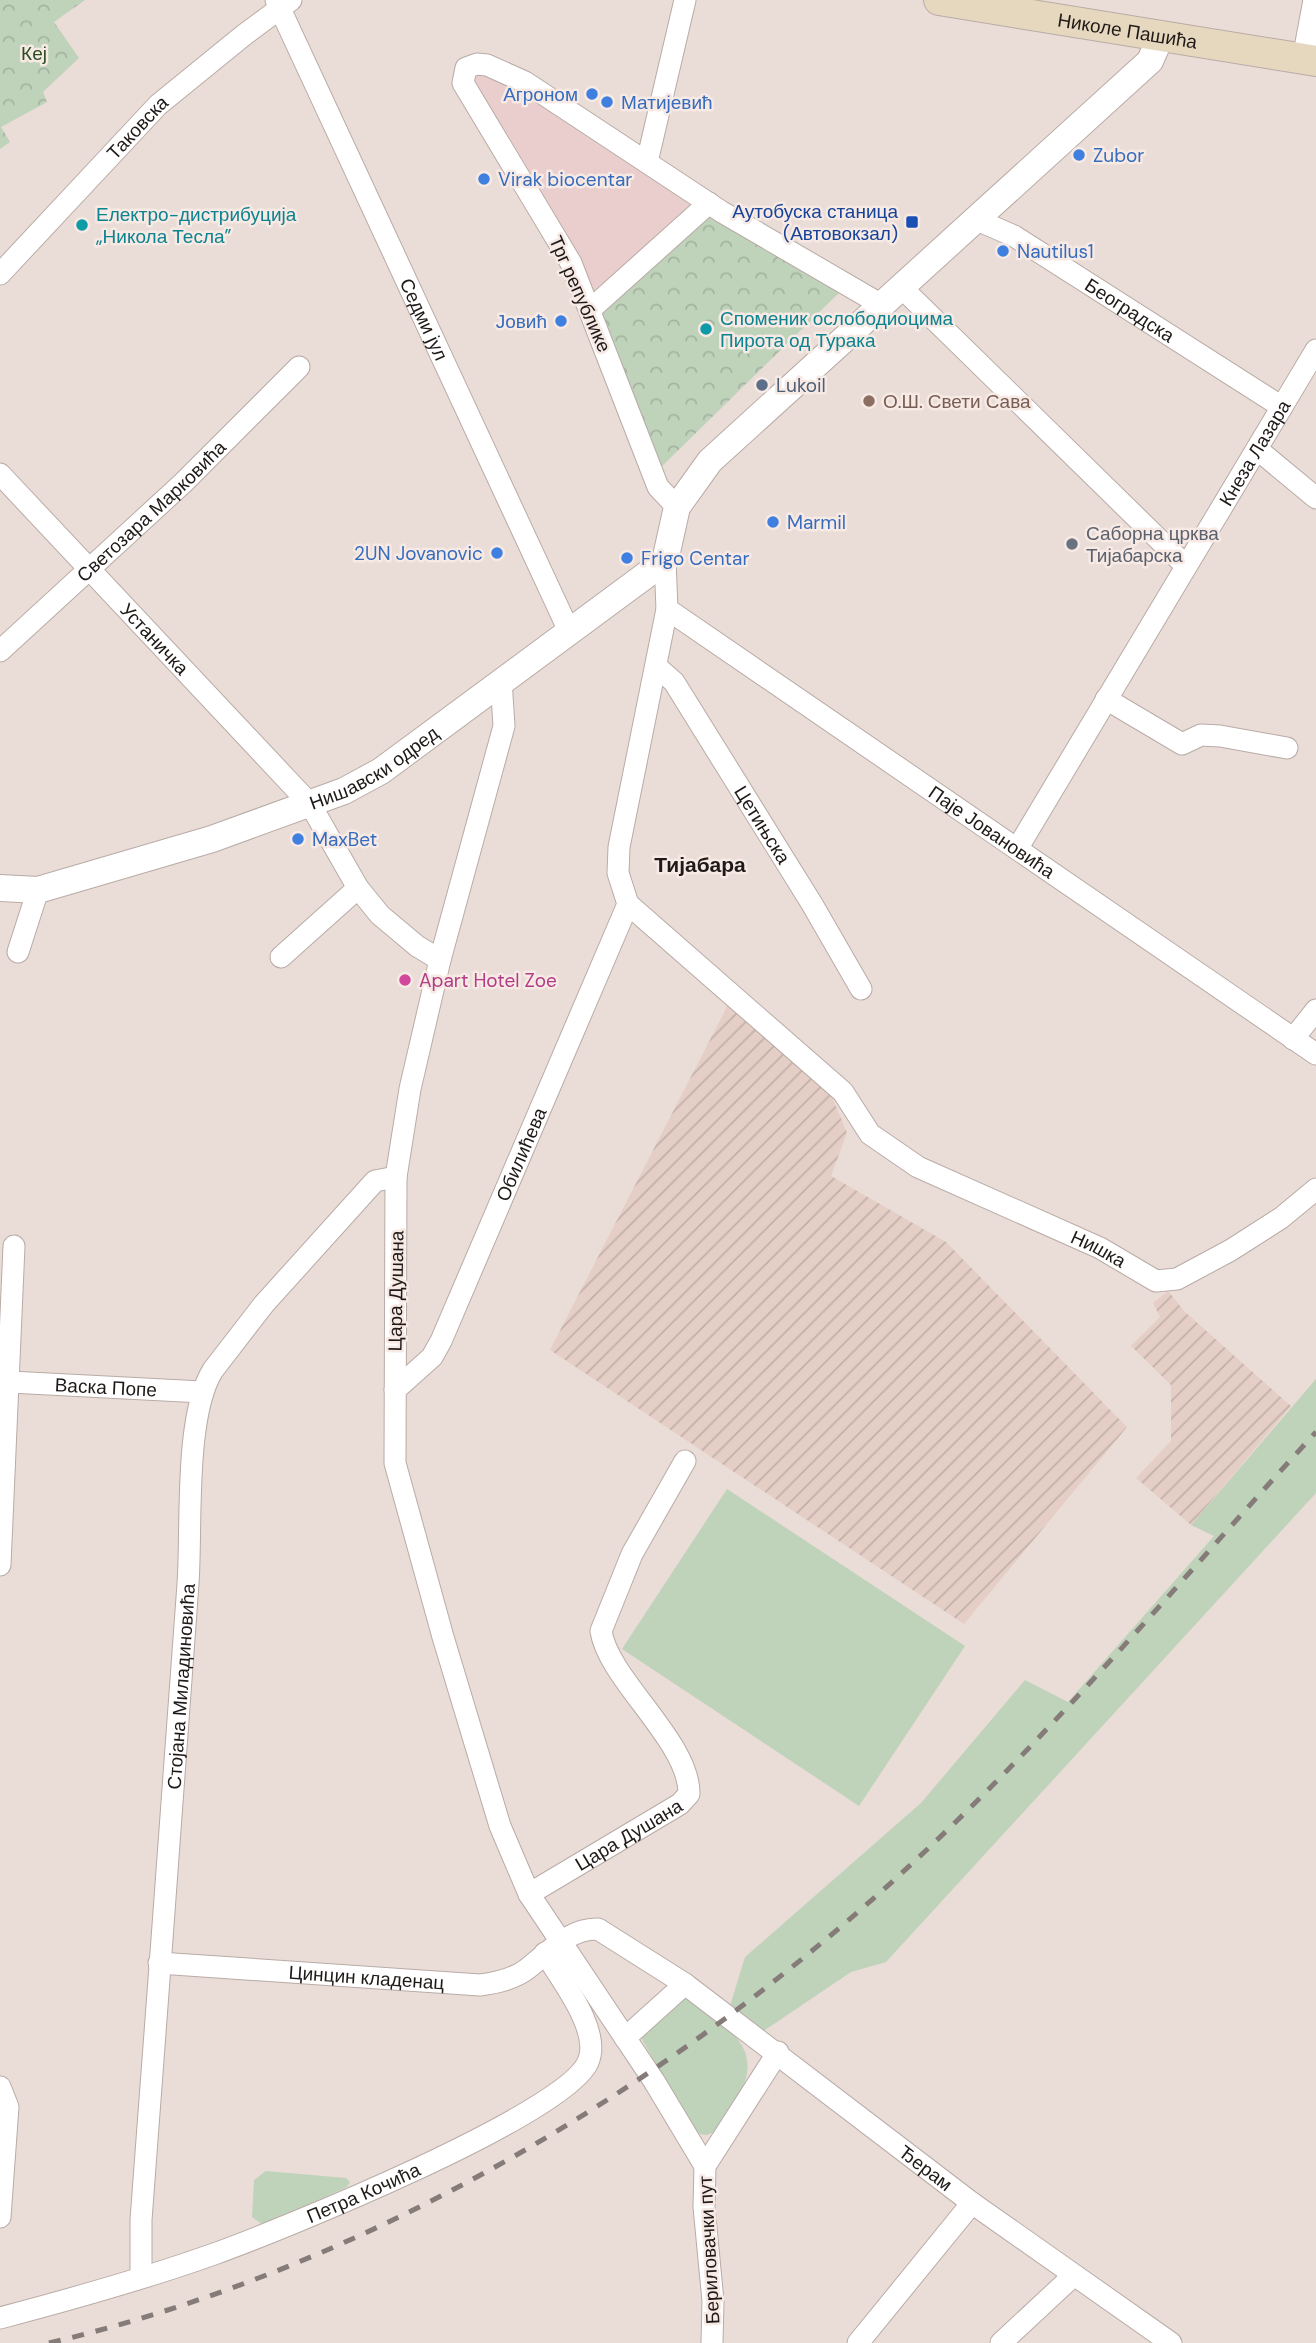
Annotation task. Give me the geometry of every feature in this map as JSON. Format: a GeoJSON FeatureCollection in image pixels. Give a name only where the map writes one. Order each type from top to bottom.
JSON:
{"type":"FeatureCollection","features":[{"type":"Feature","properties":{"kind":"main road","name":"Николе Пашића"},"geometry":{"type":"LineString","coordinates":[[939,0],[1066,10],[1161,36],[1309,60]]}},
{"type":"Feature","properties":{"kind":"street"},"geometry":{"type":"LineString","coordinates":[[647,162],[685,0]]}},
{"type":"Feature","properties":{"kind":"street"},"geometry":{"type":"LineString","coordinates":[[1309,60],[1314,0]]}},
{"type":"Feature","properties":{"kind":"street","name":"Таковска"},"geometry":{"type":"LineString","coordinates":[[0,274],[158,105],[283,2]]}},
{"type":"Feature","properties":{"kind":"street","name":"Седми јул"},"geometry":{"type":"LineString","coordinates":[[283,2],[569,631]]}},
{"type":"Feature","properties":{"kind":"street"},"geometry":{"type":"LineString","coordinates":[[628,904],[618,873],[620,847],[667,609],[665,561],[677,507],[710,461],[1150,61],[1161,36]]}},
{"type":"Feature","properties":{"kind":"street","name":"Трг републике"},"geometry":{"type":"LineString","coordinates":[[677,507],[659,487],[571,263],[463,83],[466,68],[477,64],[499,69],[709,203],[880,304]]}},
{"type":"Feature","properties":{"kind":"street"},"geometry":{"type":"LineString","coordinates":[[591,309],[709,203]]}},
{"type":"Feature","properties":{"kind":"street","name":"Београдска"},"geometry":{"type":"LineString","coordinates":[[975,219],[1014,236],[1282,407]]}},
{"type":"Feature","properties":{"kind":"street"},"geometry":{"type":"LineString","coordinates":[[900,286],[1186,566]]}},
{"type":"Feature","properties":{"kind":"street","name":"Кнеза Лазара"},"geometry":{"type":"LineString","coordinates":[[1017,849],[1316,350]]}},
{"type":"Feature","properties":{"kind":"street","name":"Светозара Марковића"},"geometry":{"type":"LineString","coordinates":[[0,651],[183,483],[299,367]]}},
{"type":"Feature","properties":{"kind":"street"},"geometry":{"type":"LineString","coordinates":[[1257,449],[1316,498]]}},
{"type":"Feature","properties":{"kind":"street","name":"Устаничка"},"geometry":{"type":"LineString","coordinates":[[0,474],[310,804],[358,888],[380,915],[417,946],[440,960]]}},
{"type":"Feature","properties":{"kind":"street","name":"Нишавски одред"},"geometry":{"type":"LineString","coordinates":[[0,888],[38,890],[212,839],[310,804],[381,771],[665,561]]}},
{"type":"Feature","properties":{"kind":"street","name":"Паје Јовановића"},"geometry":{"type":"LineString","coordinates":[[667,609],[1316,1054]]}},
{"type":"Feature","properties":{"kind":"street","name":"Цетињска"},"geometry":{"type":"LineString","coordinates":[[656,666],[674,682],[812,904],[861,989]]}},
{"type":"Feature","properties":{"kind":"street","name":"Цара Душана"},"geometry":{"type":"LineString","coordinates":[[501,680],[504,726],[440,960],[410,1089],[397,1177],[395,1463],[500,1826],[552,1948]]}},
{"type":"Feature","properties":{"kind":"street"},"geometry":{"type":"LineString","coordinates":[[1106,699],[1182,744],[1201,735],[1211,735],[1287,748]]}},
{"type":"Feature","properties":{"kind":"street"},"geometry":{"type":"LineString","coordinates":[[281,957],[358,888]]}},
{"type":"Feature","properties":{"kind":"street"},"geometry":{"type":"LineString","coordinates":[[18,952],[38,890]]}},
{"type":"Feature","properties":{"kind":"street","name":"Нишка"},"geometry":{"type":"LineString","coordinates":[[628,904],[843,1093],[870,1134],[918,1167],[1089,1243],[1161,1283],[1178,1279],[1231,1250],[1281,1218],[1316,1189]]}},
{"type":"Feature","properties":{"kind":"street","name":"Обилићева"},"geometry":{"type":"LineString","coordinates":[[395,1390],[432,1356],[441,1341],[628,904]]}},
{"type":"Feature","properties":{"kind":"street"},"geometry":{"type":"LineString","coordinates":[[1293,1039],[1316,1010]]}},
{"type":"Feature","properties":{"kind":"street","name":"Стојана Миладиновића"},"geometry":{"type":"LineString","coordinates":[[141,2277],[141,2220],[188,1582],[193,1466],[202,1392],[212,1370],[314,1247],[375,1181],[397,1177]]}},
{"type":"Feature","properties":{"kind":"street"},"geometry":{"type":"LineString","coordinates":[[0,1565],[14,1246]]}},
{"type":"Feature","properties":{"kind":"street","name":"Васка Попе"},"geometry":{"type":"LineString","coordinates":[[10,1382],[202,1392]]}},
{"type":"Feature","properties":{"kind":"street","name":"Цара Душана"},"geometry":{"type":"LineString","coordinates":[[529,1894],[680,1804],[689,1794],[686,1771],[610,1653],[601,1631],[632,1554],[685,1461]]}},
{"type":"Feature","properties":{"kind":"street"},"geometry":{"type":"LineString","coordinates":[[625,2038],[685,1984],[598,1929],[584,1930],[552,1948],[625,2038],[705,2166]]}},
{"type":"Feature","properties":{"kind":"street","name":"Цинцин кладенац"},"geometry":{"type":"LineString","coordinates":[[159,1964],[480,1985],[516,1976],[552,1948]]}},
{"type":"Feature","properties":{"kind":"street","name":"Петра Кочића"},"geometry":{"type":"LineString","coordinates":[[0,2318],[214,2254],[340,2203],[494,2132],[578,2079],[588,2062],[593,2045],[552,1948]]}},
{"type":"Feature","properties":{"kind":"street","name":"Ђерам"},"geometry":{"type":"LineString","coordinates":[[685,1984],[778,2052],[972,2203],[1163,2341]]}},
{"type":"Feature","properties":{"kind":"street","name":"Бериловачки пут"},"geometry":{"type":"LineString","coordinates":[[712,2343],[713,2301],[704,2207],[705,2166],[778,2052]]}},
{"type":"Feature","properties":{"kind":"street"},"geometry":{"type":"LineString","coordinates":[[0,2087],[8,2107],[0,2217]]}},
{"type":"Feature","properties":{"kind":"street"},"geometry":{"type":"LineString","coordinates":[[858,2343],[972,2203]]}},
{"type":"Feature","properties":{"kind":"street"},"geometry":{"type":"LineString","coordinates":[[1001,2343],[1073,2276]]}},
{"type":"Feature","properties":{"kind":"shaded area"},"geometry":{"type":"Polygon","coordinates":[[[491,69],[718,205],[594,311],[467,72],[491,69]]]}},
{"type":"Feature","properties":{"kind":"shaded area"},"geometry":{"type":"Polygon","coordinates":[[[729,1003],[830,1092],[847,1133],[831,1176],[946,1242],[1127,1427],[964,1624],[550,1350],[729,1003]]]}},
{"type":"Feature","properties":{"kind":"shaded area"},"geometry":{"type":"Polygon","coordinates":[[[1168,1291],[1185,1312],[1291,1406],[1191,1525],[1136,1478],[1171,1441],[1171,1385],[1131,1346],[1160,1317],[1153,1303],[1168,1291]]]}},
{"type":"Feature","properties":{"kind":"green space","name":"Кеј"},"geometry":{"type":"Polygon","coordinates":[[[0,0],[85,0],[54,22],[79,58],[43,92],[47,102],[1,127],[10,142],[0,149],[0,0]]]}},
{"type":"Feature","properties":{"kind":"green space"},"geometry":{"type":"Polygon","coordinates":[[[718,205],[848,284],[656,472],[594,311],[718,205]]]}},
{"type":"Feature","properties":{"kind":"green space"},"geometry":{"type":"Polygon","coordinates":[[[1316,1379],[1316,1493],[886,1962],[851,1972],[762,2032],[730,2006],[745,1957],[921,1803],[1025,1680],[1068,1702],[1214,1536],[1191,1525],[1316,1379]]]}},
{"type":"Feature","properties":{"kind":"green space"},"geometry":{"type":"Polygon","coordinates":[[[727,1489],[965,1646],[859,1806],[622,1649],[727,1489]]]}},
{"type":"Feature","properties":{"kind":"green space"},"geometry":{"type":"Polygon","coordinates":[[[681,1994],[737,2038],[745,2051],[748,2065],[745,2082],[735,2102],[720,2126],[707,2135],[700,2134],[689,2123],[639,2034],[681,1994]]]}},
{"type":"Feature","properties":{"kind":"green space"},"geometry":{"type":"Polygon","coordinates":[[[266,2171],[346,2178],[350,2182],[347,2187],[263,2225],[252,2217],[254,2180],[266,2171]]]}},
{"type":"Feature","properties":{"kind":"railway"},"geometry":{"type":"LineString","coordinates":[[49,2343],[169,2310],[287,2267],[403,2215],[515,2156],[623,2090],[726,2018],[825,1940],[918,1858],[970,1807],[1121,1649],[1316,1432]]}},
{"type":"Feature","properties":{"kind":"place","name":"Агроном"},"geometry":{"type":"Point","coordinates":[592,94]}},
{"type":"Feature","properties":{"kind":"place","name":"Матијевић"},"geometry":{"type":"Point","coordinates":[607,102]}},
{"type":"Feature","properties":{"kind":"place","name":"Zubor"},"geometry":{"type":"Point","coordinates":[1079,155]}},
{"type":"Feature","properties":{"kind":"place","name":"Virak biocentar"},"geometry":{"type":"Point","coordinates":[484,179]}},
{"type":"Feature","properties":{"kind":"place","name":"Аутобуска станица (Автовокзал)"},"geometry":{"type":"Point","coordinates":[912,222]}},
{"type":"Feature","properties":{"kind":"place","name":"Електро-дистрибуција „Никола Тесла”"},"geometry":{"type":"Point","coordinates":[82,225]}},
{"type":"Feature","properties":{"kind":"place","name":"Nautilus1"},"geometry":{"type":"Point","coordinates":[1003,251]}},
{"type":"Feature","properties":{"kind":"place","name":"Јовић"},"geometry":{"type":"Point","coordinates":[561,321]}},
{"type":"Feature","properties":{"kind":"place","name":"Споменик ослободиоцима Пирота од Турака"},"geometry":{"type":"Point","coordinates":[706,329]}},
{"type":"Feature","properties":{"kind":"place","name":"Lukoil"},"geometry":{"type":"Point","coordinates":[762,385]}},
{"type":"Feature","properties":{"kind":"place","name":"О.Ш. Свети Сава"},"geometry":{"type":"Point","coordinates":[869,401]}},
{"type":"Feature","properties":{"kind":"place","name":"Marmil"},"geometry":{"type":"Point","coordinates":[773,522]}},
{"type":"Feature","properties":{"kind":"place","name":"Саборна црква Тијабарска"},"geometry":{"type":"Point","coordinates":[1072,544]}},
{"type":"Feature","properties":{"kind":"place","name":"2UN Jovanovic"},"geometry":{"type":"Point","coordinates":[497,553]}},
{"type":"Feature","properties":{"kind":"place","name":"Frigo Centar"},"geometry":{"type":"Point","coordinates":[627,558]}},
{"type":"Feature","properties":{"kind":"place","name":"MaxBet"},"geometry":{"type":"Point","coordinates":[298,839]}},
{"type":"Feature","properties":{"kind":"place","name":"Apart Hotel Zoe"},"geometry":{"type":"Point","coordinates":[405,980]}},
{"type":"Feature","properties":{"kind":"district","name":"Тијабара"},"geometry":{"type":"Point","coordinates":[700,865]}}]}
